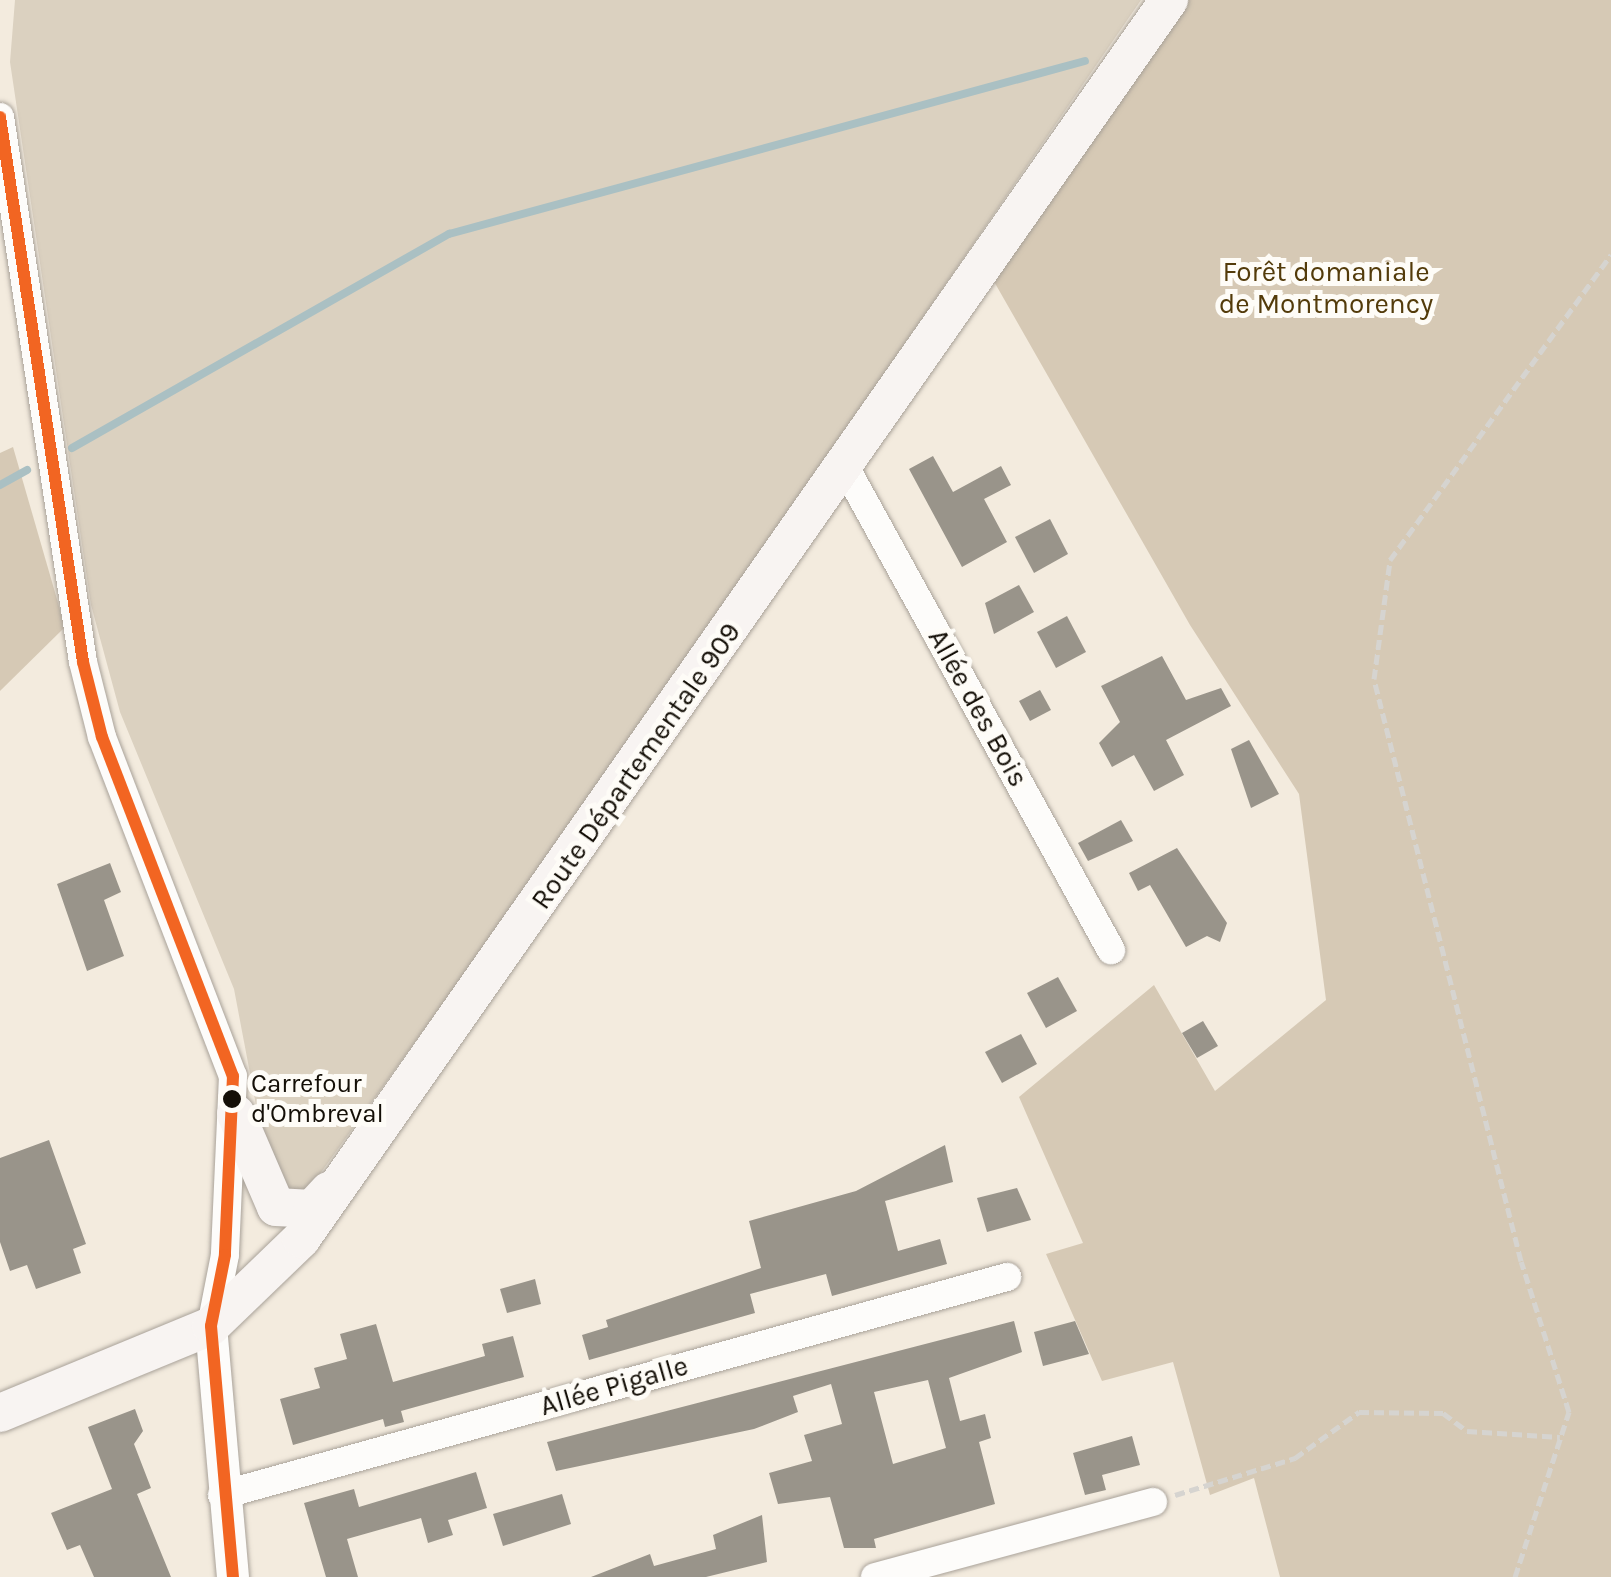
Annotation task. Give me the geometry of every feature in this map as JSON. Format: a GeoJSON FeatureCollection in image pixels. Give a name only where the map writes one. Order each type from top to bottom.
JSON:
{"type":"FeatureCollection","features":[{"type":"Feature","properties":{"kind":"main road","name":"Route Départementale 909"},"geometry":{"type":"LineString","coordinates":[[0,1413],[210,1326],[301,1239],[369,1150],[1170,0]]}},
{"type":"Feature","properties":{"kind":"main road"},"geometry":{"type":"LineString","coordinates":[[236,1114],[267,1197],[292,1212],[312,1209],[369,1150]]}},
{"type":"Feature","properties":{"kind":"street"},"geometry":{"type":"LineString","coordinates":[[0,117],[83,662],[102,736],[226,1041],[236,1114],[210,1326],[222,1495],[233,1577]]}},
{"type":"Feature","properties":{"kind":"street","name":"Allée des Bois"},"geometry":{"type":"LineString","coordinates":[[844,465],[1111,950]]}},
{"type":"Feature","properties":{"kind":"street","name":"Allée Pigalle"},"geometry":{"type":"LineString","coordinates":[[222,1495],[1007,1276]]}},
{"type":"Feature","properties":{"kind":"street"},"geometry":{"type":"LineString","coordinates":[[875,1577],[1153,1502]]}},
{"type":"Feature","properties":{"kind":"path"},"geometry":{"type":"LineString","coordinates":[[1515,1577],[1569,1412],[1521,1262],[1374,679],[1390,560],[1611,255]]}},
{"type":"Feature","properties":{"kind":"path"},"geometry":{"type":"LineString","coordinates":[[1153,1502],[1295,1458],[1359,1412],[1442,1413],[1466,1431],[1560,1437]]}},
{"type":"Feature","properties":{"kind":"shaded area"},"geometry":{"type":"Polygon","coordinates":[[[15,0],[1141,0],[632,741],[304,1196],[270,1179],[234,989],[120,712],[91,605],[10,62],[15,0]]]}},
{"type":"Feature","properties":{"kind":"green space","name":"Forêt domaniale de Montmorency"},"geometry":{"type":"Polygon","coordinates":[[[1169,0],[1611,0],[1611,1577],[1280,1577],[1254,1478],[1210,1495],[1173,1362],[1102,1381],[1046,1254],[1083,1243],[1019,1097],[1154,985],[1215,1091],[1326,1000],[1299,794],[1190,625],[976,250],[1169,0]]]}},
{"type":"Feature","properties":{"kind":"green space"},"geometry":{"type":"Polygon","coordinates":[[[13,447],[65,627],[0,691],[0,453],[13,447]]]}},
{"type":"Feature","properties":{"kind":"building"},"geometry":{"type":"Polygon","coordinates":[[[933,456],[953,492],[1001,466],[1011,485],[984,499],[1007,542],[962,567],[909,469],[933,456]]]}},
{"type":"Feature","properties":{"kind":"building"},"geometry":{"type":"Polygon","coordinates":[[[1050,519],[1068,554],[1034,573],[1015,537],[1050,519]]]}},
{"type":"Feature","properties":{"kind":"building"},"geometry":{"type":"Polygon","coordinates":[[[1019,585],[1034,612],[994,634],[985,603],[1019,585]]]}},
{"type":"Feature","properties":{"kind":"building"},"geometry":{"type":"Polygon","coordinates":[[[1067,616],[1086,652],[1056,668],[1037,632],[1067,616]]]}},
{"type":"Feature","properties":{"kind":"building"},"geometry":{"type":"Polygon","coordinates":[[[1162,656],[1186,700],[1221,688],[1231,706],[1166,740],[1184,775],[1154,791],[1134,755],[1112,767],[1099,743],[1120,722],[1101,686],[1162,656]]]}},
{"type":"Feature","properties":{"kind":"building"},"geometry":{"type":"Polygon","coordinates":[[[1040,690],[1051,710],[1030,721],[1019,701],[1040,690]]]}},
{"type":"Feature","properties":{"kind":"building"},"geometry":{"type":"Polygon","coordinates":[[[1249,740],[1279,794],[1251,808],[1231,749],[1249,740]]]}},
{"type":"Feature","properties":{"kind":"building"},"geometry":{"type":"Polygon","coordinates":[[[1121,820],[1133,841],[1088,861],[1078,843],[1121,820]]]}},
{"type":"Feature","properties":{"kind":"building"},"geometry":{"type":"Polygon","coordinates":[[[1177,848],[1227,923],[1220,942],[1207,936],[1186,947],[1150,885],[1138,891],[1129,873],[1177,848]]]}},
{"type":"Feature","properties":{"kind":"building"},"geometry":{"type":"Polygon","coordinates":[[[110,863],[121,892],[104,900],[124,956],[87,971],[57,884],[110,863]]]}},
{"type":"Feature","properties":{"kind":"building"},"geometry":{"type":"Polygon","coordinates":[[[1058,977],[1077,1011],[1046,1028],[1027,993],[1058,977]]]}},
{"type":"Feature","properties":{"kind":"building"},"geometry":{"type":"Polygon","coordinates":[[[1203,1021],[1218,1046],[1197,1058],[1182,1033],[1203,1021]]]}},
{"type":"Feature","properties":{"kind":"building"},"geometry":{"type":"Polygon","coordinates":[[[1021,1034],[1037,1064],[1002,1083],[985,1052],[1021,1034]]]}},
{"type":"Feature","properties":{"kind":"building"},"geometry":{"type":"Polygon","coordinates":[[[49,1140],[86,1244],[73,1249],[81,1273],[36,1289],[27,1265],[10,1271],[0,1242],[0,1158],[49,1140]]]}},
{"type":"Feature","properties":{"kind":"building"},"geometry":{"type":"Polygon","coordinates":[[[945,1145],[953,1182],[885,1201],[898,1251],[940,1239],[947,1264],[832,1296],[826,1274],[750,1294],[755,1313],[589,1360],[582,1335],[608,1327],[606,1320],[761,1268],[749,1221],[856,1191],[945,1145]]]}},
{"type":"Feature","properties":{"kind":"building"},"geometry":{"type":"Polygon","coordinates":[[[1017,1188],[1031,1220],[987,1232],[977,1198],[1017,1188]]]}},
{"type":"Feature","properties":{"kind":"building"},"geometry":{"type":"Polygon","coordinates":[[[535,1279],[541,1304],[507,1313],[500,1289],[535,1279]]]}},
{"type":"Feature","properties":{"kind":"building"},"geometry":{"type":"Polygon","coordinates":[[[1014,1321],[1022,1352],[949,1378],[960,1421],[985,1414],[991,1438],[979,1442],[995,1504],[874,1539],[876,1548],[844,1548],[830,1497],[778,1504],[769,1473],[812,1461],[804,1435],[842,1424],[831,1384],[793,1396],[798,1412],[754,1429],[556,1471],[547,1442],[1014,1321]],[[928,1380],[874,1392],[893,1464],[946,1448],[928,1380]]]}},
{"type":"Feature","properties":{"kind":"building"},"geometry":{"type":"Polygon","coordinates":[[[1075,1321],[1089,1354],[1043,1366],[1034,1332],[1075,1321]]]}},
{"type":"Feature","properties":{"kind":"building"},"geometry":{"type":"Polygon","coordinates":[[[376,1324],[393,1382],[485,1356],[482,1344],[513,1336],[524,1377],[401,1411],[404,1422],[385,1427],[383,1419],[293,1445],[280,1399],[320,1388],[314,1368],[347,1359],[340,1334],[376,1324]]]}},
{"type":"Feature","properties":{"kind":"building"},"geometry":{"type":"Polygon","coordinates":[[[135,1409],[143,1431],[134,1444],[151,1488],[137,1494],[171,1577],[94,1577],[80,1545],[67,1550],[51,1513],[112,1489],[88,1427],[135,1409]]]}},
{"type":"Feature","properties":{"kind":"building"},"geometry":{"type":"Polygon","coordinates":[[[1132,1436],[1140,1465],[1102,1475],[1106,1490],[1085,1495],[1073,1453],[1132,1436]]]}},
{"type":"Feature","properties":{"kind":"building"},"geometry":{"type":"Polygon","coordinates":[[[476,1472],[487,1508],[448,1520],[453,1535],[428,1543],[421,1518],[347,1539],[358,1577],[326,1577],[304,1503],[354,1489],[359,1507],[476,1472]]]}},
{"type":"Feature","properties":{"kind":"building"},"geometry":{"type":"Polygon","coordinates":[[[562,1494],[571,1524],[503,1546],[493,1514],[562,1494]]]}},
{"type":"Feature","properties":{"kind":"building"},"geometry":{"type":"Polygon","coordinates":[[[762,1515],[767,1562],[706,1577],[591,1577],[650,1554],[654,1566],[716,1549],[713,1535],[762,1515]]]}},
{"type":"Feature","properties":{"kind":"waterway"},"geometry":{"type":"LineString","coordinates":[[72,448],[449,234],[1085,61]]}},
{"type":"Feature","properties":{"kind":"waterway"},"geometry":{"type":"LineString","coordinates":[[0,485],[27,470]]}},
{"type":"Feature","properties":{"kind":"transit line"},"geometry":{"type":"LineString","coordinates":[[0,117],[83,662],[102,737],[233,1076],[225,1255],[211,1326],[233,1577]]}},
{"type":"Feature","properties":{"kind":"place","name":"Carrefour d'Ombreval"},"geometry":{"type":"Point","coordinates":[232,1099]}}]}
